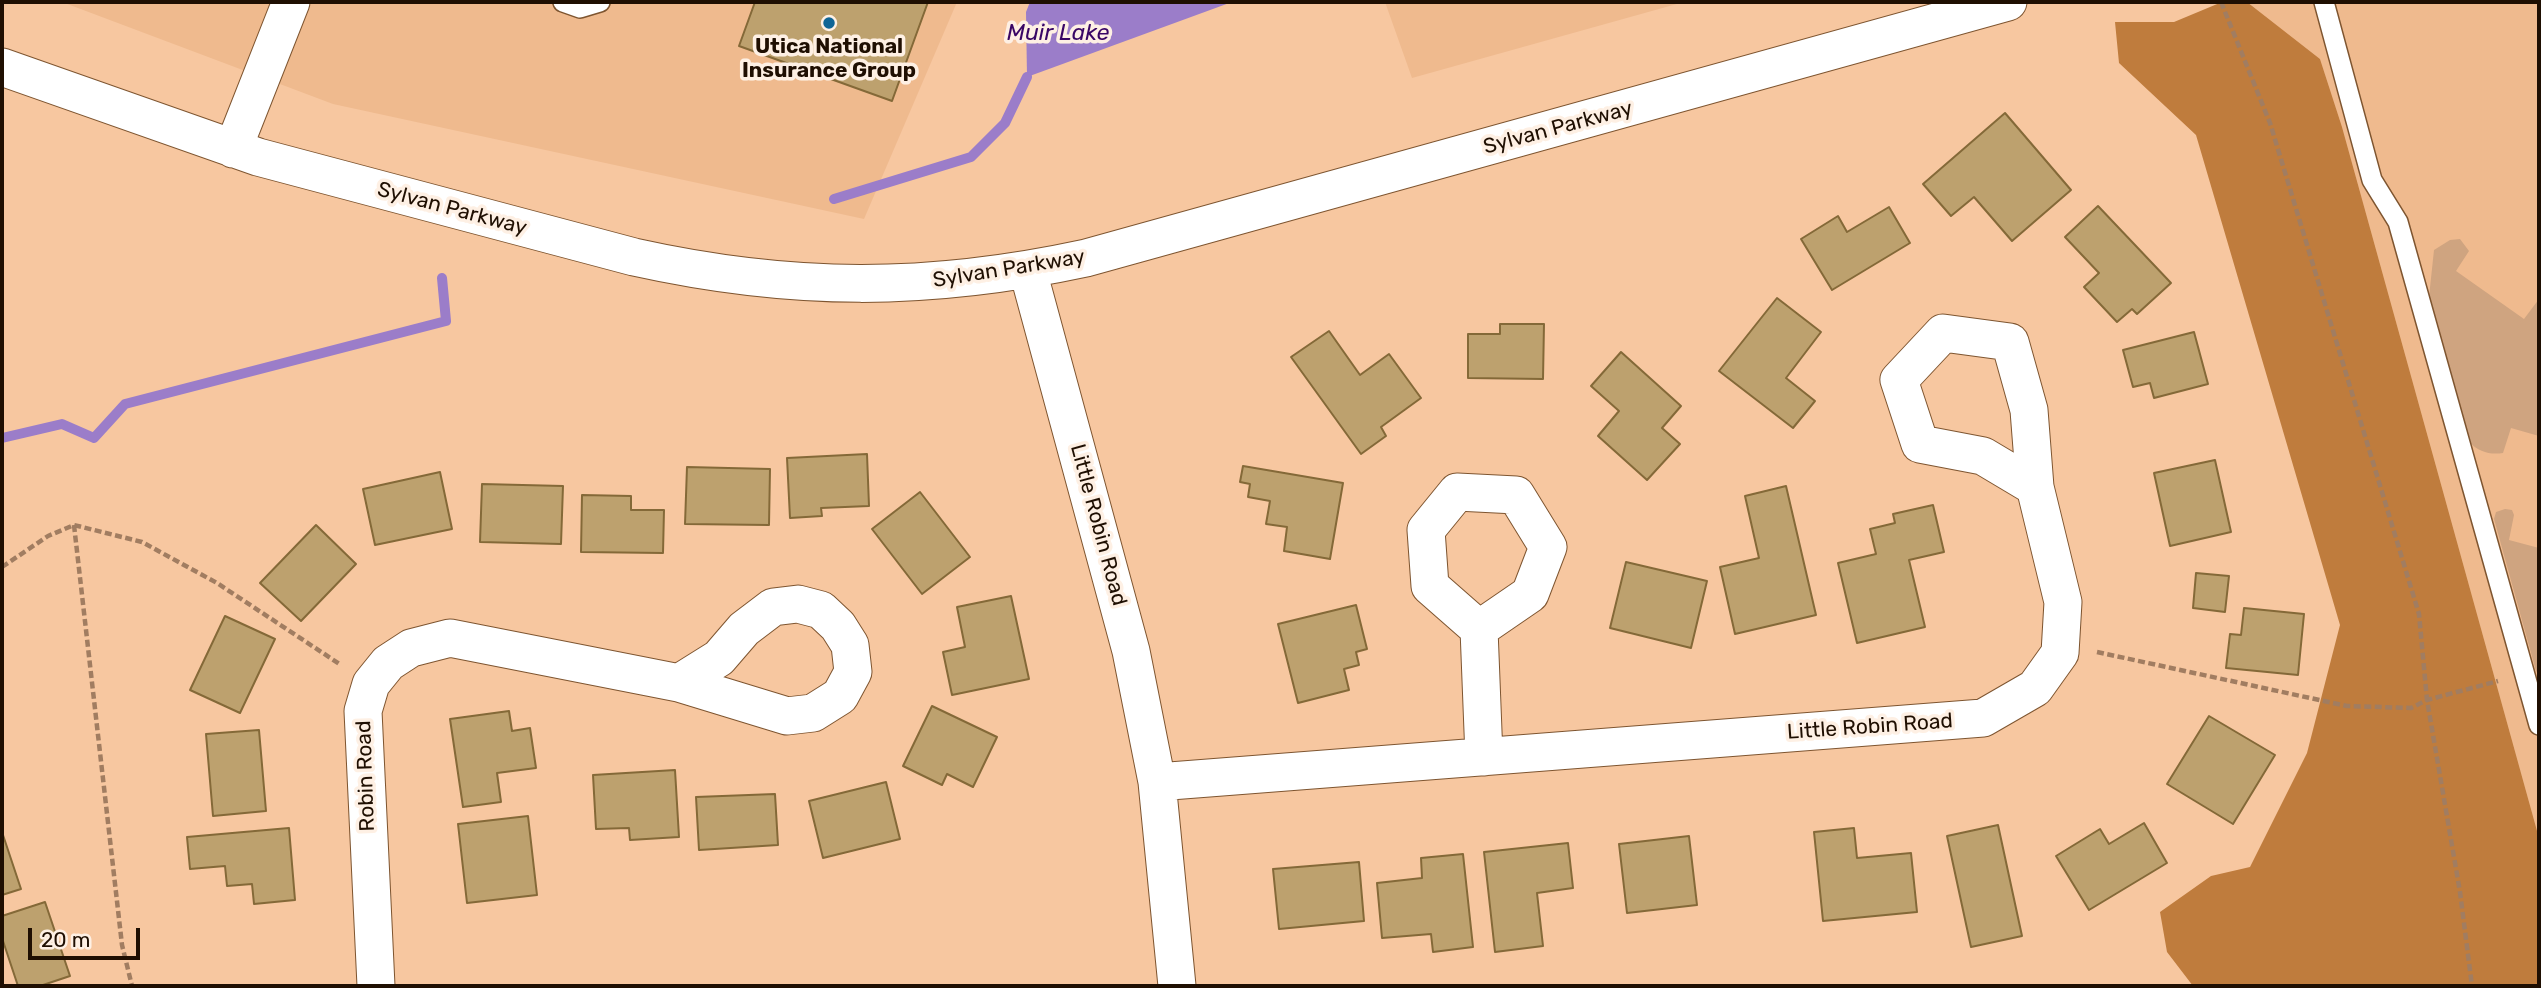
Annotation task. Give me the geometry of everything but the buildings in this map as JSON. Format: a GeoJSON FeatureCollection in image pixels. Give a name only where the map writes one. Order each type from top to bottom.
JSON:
{"type":"FeatureCollection","features":[{"type":"Feature","properties":{"kind":"street"},"geometry":{"type":"LineString","coordinates":[[233,149],[291,2]]}},
{"type":"Feature","properties":{"kind":"street","name":"Sylvan Parkway"},"geometry":{"type":"LineString","coordinates":[[3,69],[233,149],[694,270],[785,282],[877,286],[968,280],[1028,271],[1086,258],[2008,2]]}},
{"type":"Feature","properties":{"kind":"street","name":"Little Robin Road"},"geometry":{"type":"LineString","coordinates":[[1028,271],[1131,651],[1157,782],[1177,986]]}},
{"type":"Feature","properties":{"kind":"street"},"geometry":{"type":"LineString","coordinates":[[2035,487],[1983,456],[1920,444],[1899,380],[1942,333],[2010,342],[2029,410],[2035,487],[2063,602],[2060,653]]}},
{"type":"Feature","properties":{"kind":"street"},"geometry":{"type":"LineString","coordinates":[[1479,629],[1484,757]]}},
{"type":"Feature","properties":{"kind":"street"},"geometry":{"type":"LineString","coordinates":[[371,684],[388,663],[411,648],[450,638],[679,683]]}},
{"type":"Feature","properties":{"kind":"street","name":"Little Robin Road"},"geometry":{"type":"LineString","coordinates":[[1157,782],[1983,718],[2035,688],[2060,653]]}},
{"type":"Feature","properties":{"kind":"street","name":"Robin Road"},"geometry":{"type":"LineString","coordinates":[[371,684],[363,711],[376,986]]}},
{"type":"Feature","properties":{"kind":"lane"},"geometry":{"type":"LineString","coordinates":[[563,2],[580,8],[600,2]]}},
{"type":"Feature","properties":{"kind":"lane"},"geometry":{"type":"LineString","coordinates":[[2324,2],[2372,180],[2398,222],[2539,725]]}},
{"type":"Feature","properties":{"kind":"path"},"geometry":{"type":"LineString","coordinates":[[2221,2],[2270,124],[2419,614],[2427,700],[2460,892],[2472,986]]}},
{"type":"Feature","properties":{"kind":"path"},"geometry":{"type":"LineString","coordinates":[[74,526],[122,945],[132,986]]}},
{"type":"Feature","properties":{"kind":"path"},"geometry":{"type":"LineString","coordinates":[[2,567],[48,536],[74,526],[131,539],[217,583],[371,684]]}},
{"type":"Feature","properties":{"kind":"path"},"geometry":{"type":"LineString","coordinates":[[2060,653],[2095,651],[2347,706],[2411,708],[2427,700],[2526,674]]}},
{"type":"Feature","properties":{"kind":"shaded area"},"geometry":{"type":"Polygon","coordinates":[[[62,2],[957,2],[864,219],[333,104],[62,2]]]}},
{"type":"Feature","properties":{"kind":"shaded area"},"geometry":{"type":"Polygon","coordinates":[[[1385,2],[1684,2],[1412,78],[1385,2]]]}},
{"type":"Feature","properties":{"kind":"shaded area"},"geometry":{"type":"Polygon","coordinates":[[[2222,2],[2247,2],[2320,59],[2342,127],[2539,838],[2539,986],[2193,986],[2167,952],[2160,912],[2211,876],[2250,867],[2307,753],[2340,625],[2196,135],[2119,63],[2115,22],[2174,22],[2222,2]]]}},
{"type":"Feature","properties":{"kind":"shaded area"},"geometry":{"type":"Polygon","coordinates":[[[2247,2],[2539,2],[2539,838],[2342,127],[2320,59],[2247,2]]]}},
{"type":"Feature","properties":{"kind":"shaded area"},"geometry":{"type":"Polygon","coordinates":[[[2460,239],[2469,251],[2456,271],[2524,319],[2539,299],[2539,436],[2511,428],[2503,453],[2485,452],[2469,442],[2429,297],[2434,250],[2450,240],[2460,239]]]}},
{"type":"Feature","properties":{"kind":"shaded area"},"geometry":{"type":"Polygon","coordinates":[[[2512,510],[2514,515],[2509,540],[2539,548],[2539,674],[2494,519],[2496,512],[2512,510]]]}},
{"type":"Feature","properties":{"kind":"water","name":"Muir Lake"},"geometry":{"type":"Polygon","coordinates":[[[1030,2],[1232,2],[1027,77],[1026,12],[1030,2]]]}},
{"type":"Feature","properties":{"kind":"waterway"},"geometry":{"type":"LineString","coordinates":[[834,199],[971,157],[1005,123],[1027,77]]}},
{"type":"Feature","properties":{"kind":"waterway"},"geometry":{"type":"LineString","coordinates":[[2,438],[62,424],[94,438],[125,404],[446,321],[442,278]]}},
{"type":"Feature","properties":{"kind":"place","name":"Utica National Insurance Group"},"geometry":{"type":"Point","coordinates":[829,23]}}]}
